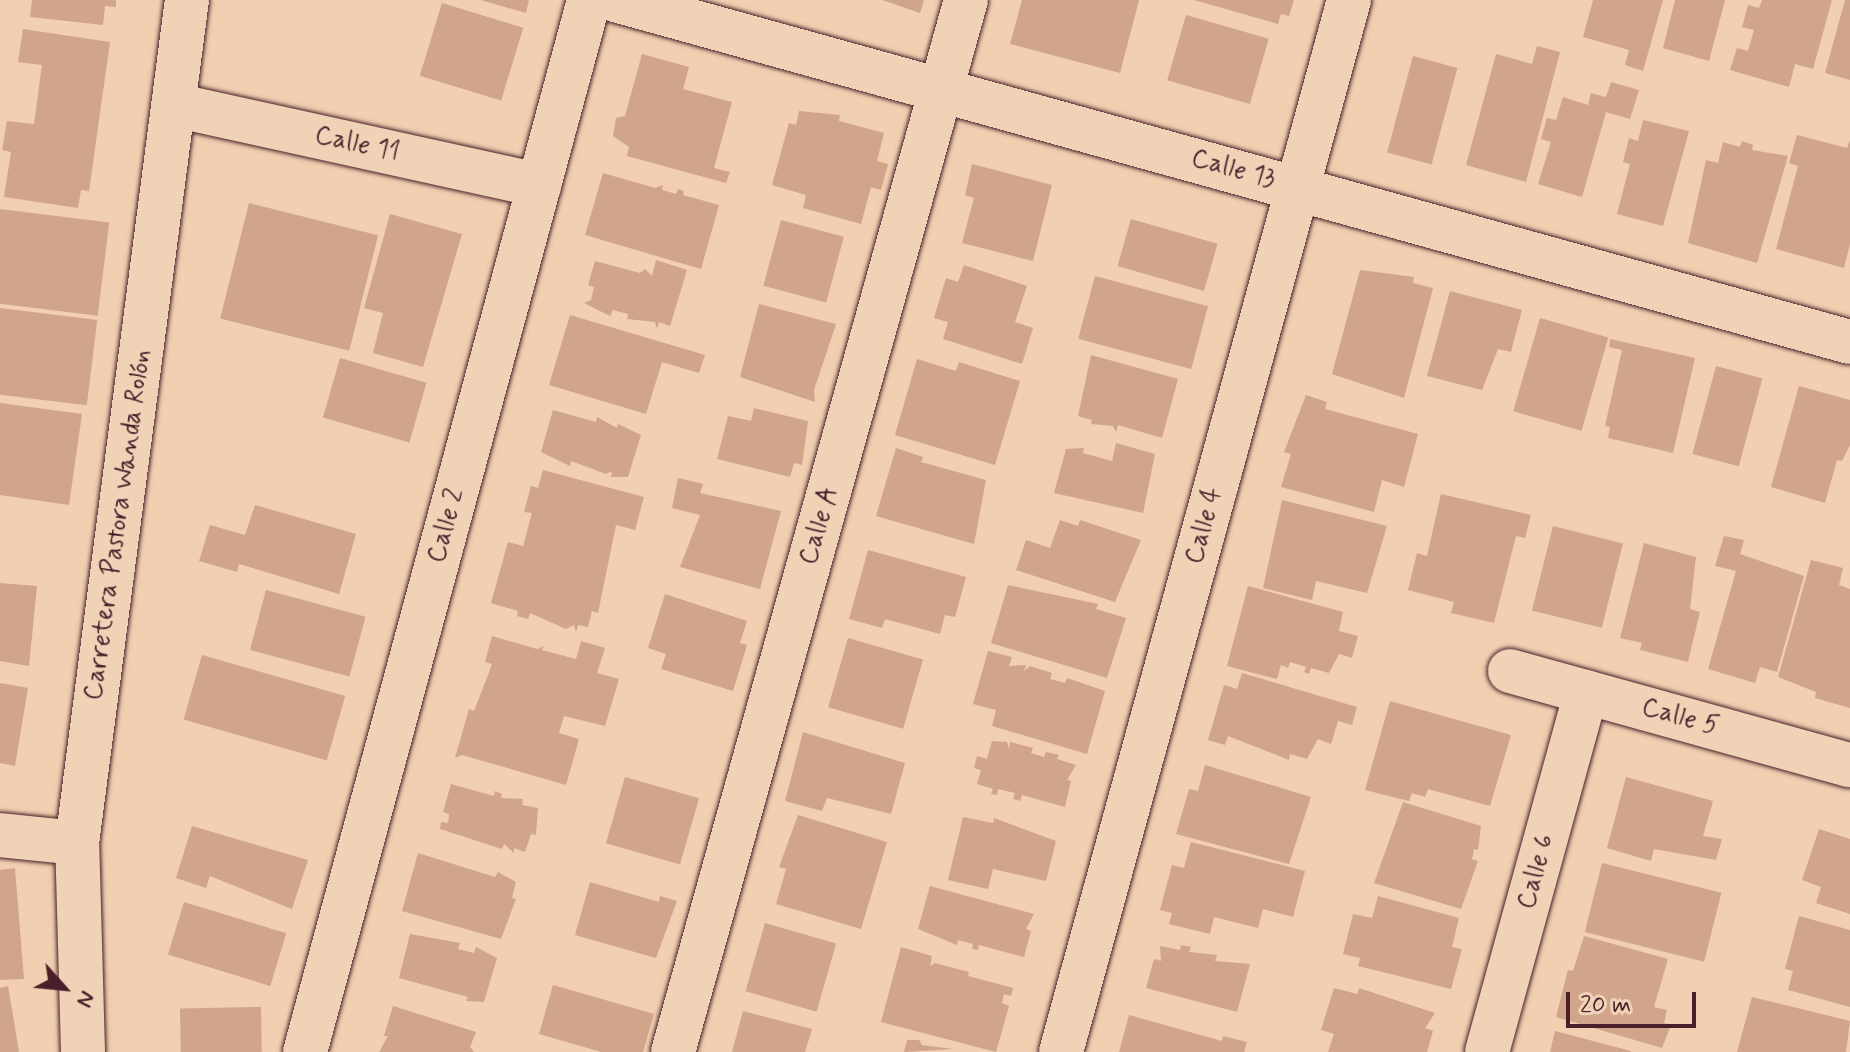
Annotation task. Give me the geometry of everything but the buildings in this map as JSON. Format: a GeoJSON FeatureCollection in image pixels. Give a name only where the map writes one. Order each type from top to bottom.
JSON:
{"type":"FeatureCollection","features":[{"type":"Feature","properties":{"kind":"street","name":"Carretera Pastora Wanda Rolón"},"geometry":{"type":"LineString","coordinates":[[83,1052],[77,843],[187,0]]}},
{"type":"Feature","properties":{"kind":"street","name":"Calle 2"},"geometry":{"type":"LineString","coordinates":[[305,1052],[589,0]]}},
{"type":"Feature","properties":{"kind":"street","name":"Calle 13"},"geometry":{"type":"LineString","coordinates":[[615,0],[1850,342]]}},
{"type":"Feature","properties":{"kind":"street","name":"Calle A"},"geometry":{"type":"LineString","coordinates":[[673,1052],[966,0]]}},
{"type":"Feature","properties":{"kind":"street","name":"Calle 4"},"geometry":{"type":"LineString","coordinates":[[1061,1052],[1349,0]]}},
{"type":"Feature","properties":{"kind":"street","name":"Calle 11"},"geometry":{"type":"LineString","coordinates":[[174,105],[539,185]]}},
{"type":"Feature","properties":{"kind":"street","name":"Calle 5"},"geometry":{"type":"LineString","coordinates":[[1510,671],[1850,765]]}},
{"type":"Feature","properties":{"kind":"street","name":"Calle 6"},"geometry":{"type":"LineString","coordinates":[[1487,1052],[1586,692]]}},
{"type":"Feature","properties":{"kind":"street"},"geometry":{"type":"LineString","coordinates":[[0,835],[77,843]]}}]}
